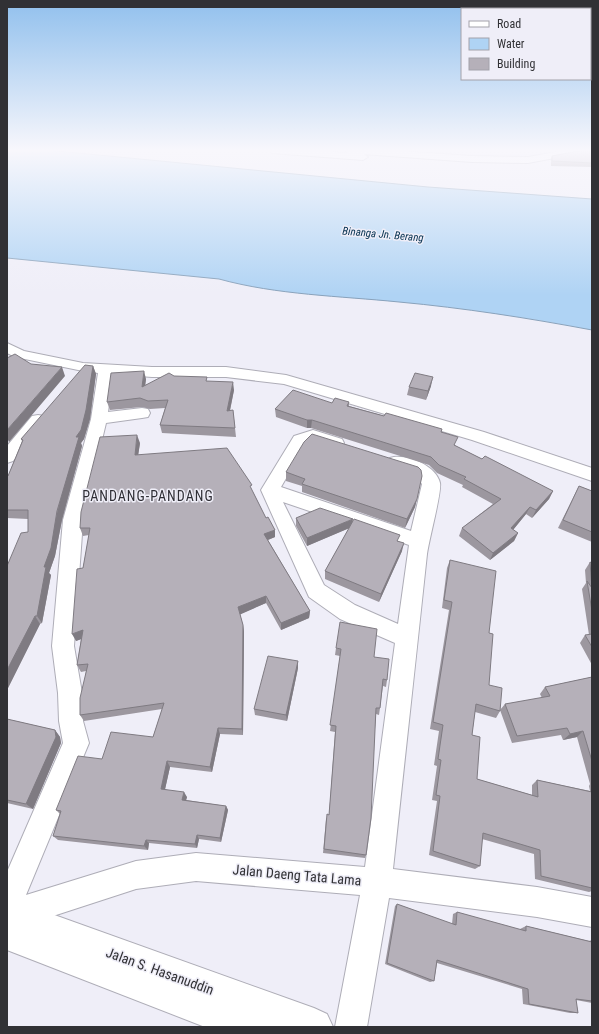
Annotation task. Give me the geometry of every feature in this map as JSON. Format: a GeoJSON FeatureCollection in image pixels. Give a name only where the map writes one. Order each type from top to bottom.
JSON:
{"type":"FeatureCollection","features":[{"type":"Feature","properties":{"kind":"highway","name":"Jalan S. Hasanuddin"},"geometry":{"type":"LineString","coordinates":[[7,917],[253,1027]]}},
{"type":"Feature","properties":{"kind":"highway","name":"Jalan S. Hasanuddin"},"geometry":{"type":"LineString","coordinates":[[7,917],[314,1027]]}},
{"type":"Feature","properties":{"kind":"street"},"geometry":{"type":"LineString","coordinates":[[7,347],[20,354],[78,373],[106,369],[152,372],[226,372],[286,380],[388,412],[478,436],[592,474]]}},
{"type":"Feature","properties":{"kind":"street"},"geometry":{"type":"LineString","coordinates":[[7,917],[76,743],[76,735],[71,721],[70,693],[63,646],[73,520],[99,419],[106,369]]}},
{"type":"Feature","properties":{"kind":"street"},"geometry":{"type":"LineString","coordinates":[[7,457],[50,407]]}},
{"type":"Feature","properties":{"kind":"street"},"geometry":{"type":"LineString","coordinates":[[99,419],[142,413]]}},
{"type":"Feature","properties":{"kind":"street"},"geometry":{"type":"LineString","coordinates":[[355,449],[307,435],[297,445],[270,490],[276,508],[316,591],[327,601],[407,638]]}},
{"type":"Feature","properties":{"kind":"street"},"geometry":{"type":"LineString","coordinates":[[351,1027],[377,882],[419,541],[431,484],[430,478],[423,470],[376,455]]}},
{"type":"Feature","properties":{"kind":"street"},"geometry":{"type":"LineString","coordinates":[[270,490],[419,541]]}},
{"type":"Feature","properties":{"kind":"street","name":"Jalan Daeng Tata Lama"},"geometry":{"type":"LineString","coordinates":[[7,917],[136,875],[196,867],[377,882],[537,902],[592,912]]}},
{"type":"Feature","properties":{"kind":"water","name":"Binanga Jn. Berang"},"geometry":{"type":"Polygon","coordinates":[[[7,198],[592,199],[592,330],[520,317],[448,307],[286,292],[219,279],[7,258],[7,198]]]}},
{"type":"Feature","properties":{"kind":"building"},"geometry":{"type":"Polygon","coordinates":[[[15,354],[31,364],[62,367],[7,430],[7,358],[15,354]]]}},
{"type":"Feature","properties":{"kind":"building"},"geometry":{"type":"Polygon","coordinates":[[[85,365],[93,366],[86,410],[81,430],[76,437],[79,437],[57,511],[51,548],[44,567],[46,567],[37,616],[35,616],[7,670],[7,566],[21,533],[28,532],[28,510],[7,510],[7,476],[23,440],[21,439],[85,365]]]}},
{"type":"Feature","properties":{"kind":"building"},"geometry":{"type":"Polygon","coordinates":[[[144,371],[142,387],[169,373],[174,376],[207,377],[206,381],[233,382],[227,411],[233,410],[235,428],[160,425],[168,400],[148,401],[140,398],[107,402],[111,373],[144,371]]]}},
{"type":"Feature","properties":{"kind":"building"},"geometry":{"type":"Polygon","coordinates":[[[415,373],[433,377],[428,391],[409,387],[415,373]]]}},
{"type":"Feature","properties":{"kind":"building"},"geometry":{"type":"Polygon","coordinates":[[[293,390],[332,403],[335,398],[349,402],[347,406],[384,416],[386,413],[442,429],[441,432],[458,437],[454,445],[482,459],[485,456],[553,491],[536,510],[530,507],[511,528],[518,533],[493,553],[462,528],[501,499],[464,479],[466,477],[439,465],[431,457],[275,409],[293,390]]]}},
{"type":"Feature","properties":{"kind":"building"},"geometry":{"type":"Polygon","coordinates":[[[312,434],[418,467],[421,470],[422,476],[417,499],[407,519],[302,484],[305,479],[286,472],[304,442],[312,434]]]}},
{"type":"Feature","properties":{"kind":"building"},"geometry":{"type":"Polygon","coordinates":[[[137,435],[135,455],[227,448],[252,485],[250,486],[266,518],[268,517],[275,530],[264,534],[310,611],[281,623],[266,596],[238,607],[243,625],[242,729],[218,728],[210,767],[167,761],[161,789],[184,792],[182,800],[226,806],[220,838],[197,835],[195,844],[146,840],[144,846],[53,836],[61,811],[56,810],[78,756],[102,759],[111,732],[153,737],[164,703],[80,715],[80,698],[88,664],[77,665],[83,630],[72,634],[77,569],[83,568],[90,528],[80,528],[81,512],[100,437],[137,435]]]}},
{"type":"Feature","properties":{"kind":"building"},"geometry":{"type":"Polygon","coordinates":[[[579,486],[592,491],[592,532],[563,520],[579,486]]]}},
{"type":"Feature","properties":{"kind":"building"},"geometry":{"type":"Polygon","coordinates":[[[320,508],[353,519],[307,538],[296,518],[320,508]]]}},
{"type":"Feature","properties":{"kind":"building"},"geometry":{"type":"Polygon","coordinates":[[[354,519],[400,535],[397,541],[404,543],[381,594],[325,571],[354,519]]]}},
{"type":"Feature","properties":{"kind":"building"},"geometry":{"type":"Polygon","coordinates":[[[450,560],[496,571],[489,633],[493,634],[489,685],[502,688],[500,711],[476,704],[472,735],[480,737],[477,779],[538,797],[537,780],[592,792],[592,888],[541,876],[540,850],[483,833],[480,866],[433,851],[440,796],[436,795],[441,760],[438,759],[443,725],[433,722],[452,602],[444,600],[450,560]]]}},
{"type":"Feature","properties":{"kind":"building"},"geometry":{"type":"Polygon","coordinates":[[[590,562],[592,563],[592,588],[590,562]]]}},
{"type":"Feature","properties":{"kind":"building"},"geometry":{"type":"Polygon","coordinates":[[[587,581],[592,588],[592,611],[587,581]]]}},
{"type":"Feature","properties":{"kind":"building"},"geometry":{"type":"Polygon","coordinates":[[[340,622],[377,629],[374,657],[389,659],[387,680],[383,679],[380,708],[376,708],[371,818],[366,855],[324,849],[327,814],[329,815],[336,726],[330,725],[341,649],[336,648],[340,622]]]}},
{"type":"Feature","properties":{"kind":"building"},"geometry":{"type":"Polygon","coordinates":[[[592,634],[592,647],[585,635],[592,634]]]}},
{"type":"Feature","properties":{"kind":"building"},"geometry":{"type":"Polygon","coordinates":[[[268,656],[298,661],[286,715],[254,709],[268,656]]]}},
{"type":"Feature","properties":{"kind":"building"},"geometry":{"type":"Polygon","coordinates":[[[592,677],[592,761],[583,731],[570,734],[567,728],[517,736],[505,704],[550,696],[545,687],[592,677]]]}},
{"type":"Feature","properties":{"kind":"building"},"geometry":{"type":"Polygon","coordinates":[[[7,719],[55,730],[56,737],[26,804],[7,800],[7,719]]]}},
{"type":"Feature","properties":{"kind":"building"},"geometry":{"type":"Polygon","coordinates":[[[397,904],[456,925],[457,912],[526,931],[526,926],[592,942],[592,1001],[576,999],[578,1013],[529,1004],[528,989],[437,960],[434,981],[387,963],[397,904]]]}},
{"type":"Feature","properties":{"kind":"district","name":"PANDANG-PANDANG"},"geometry":{"type":"Point","coordinates":[148,496]}}]}
